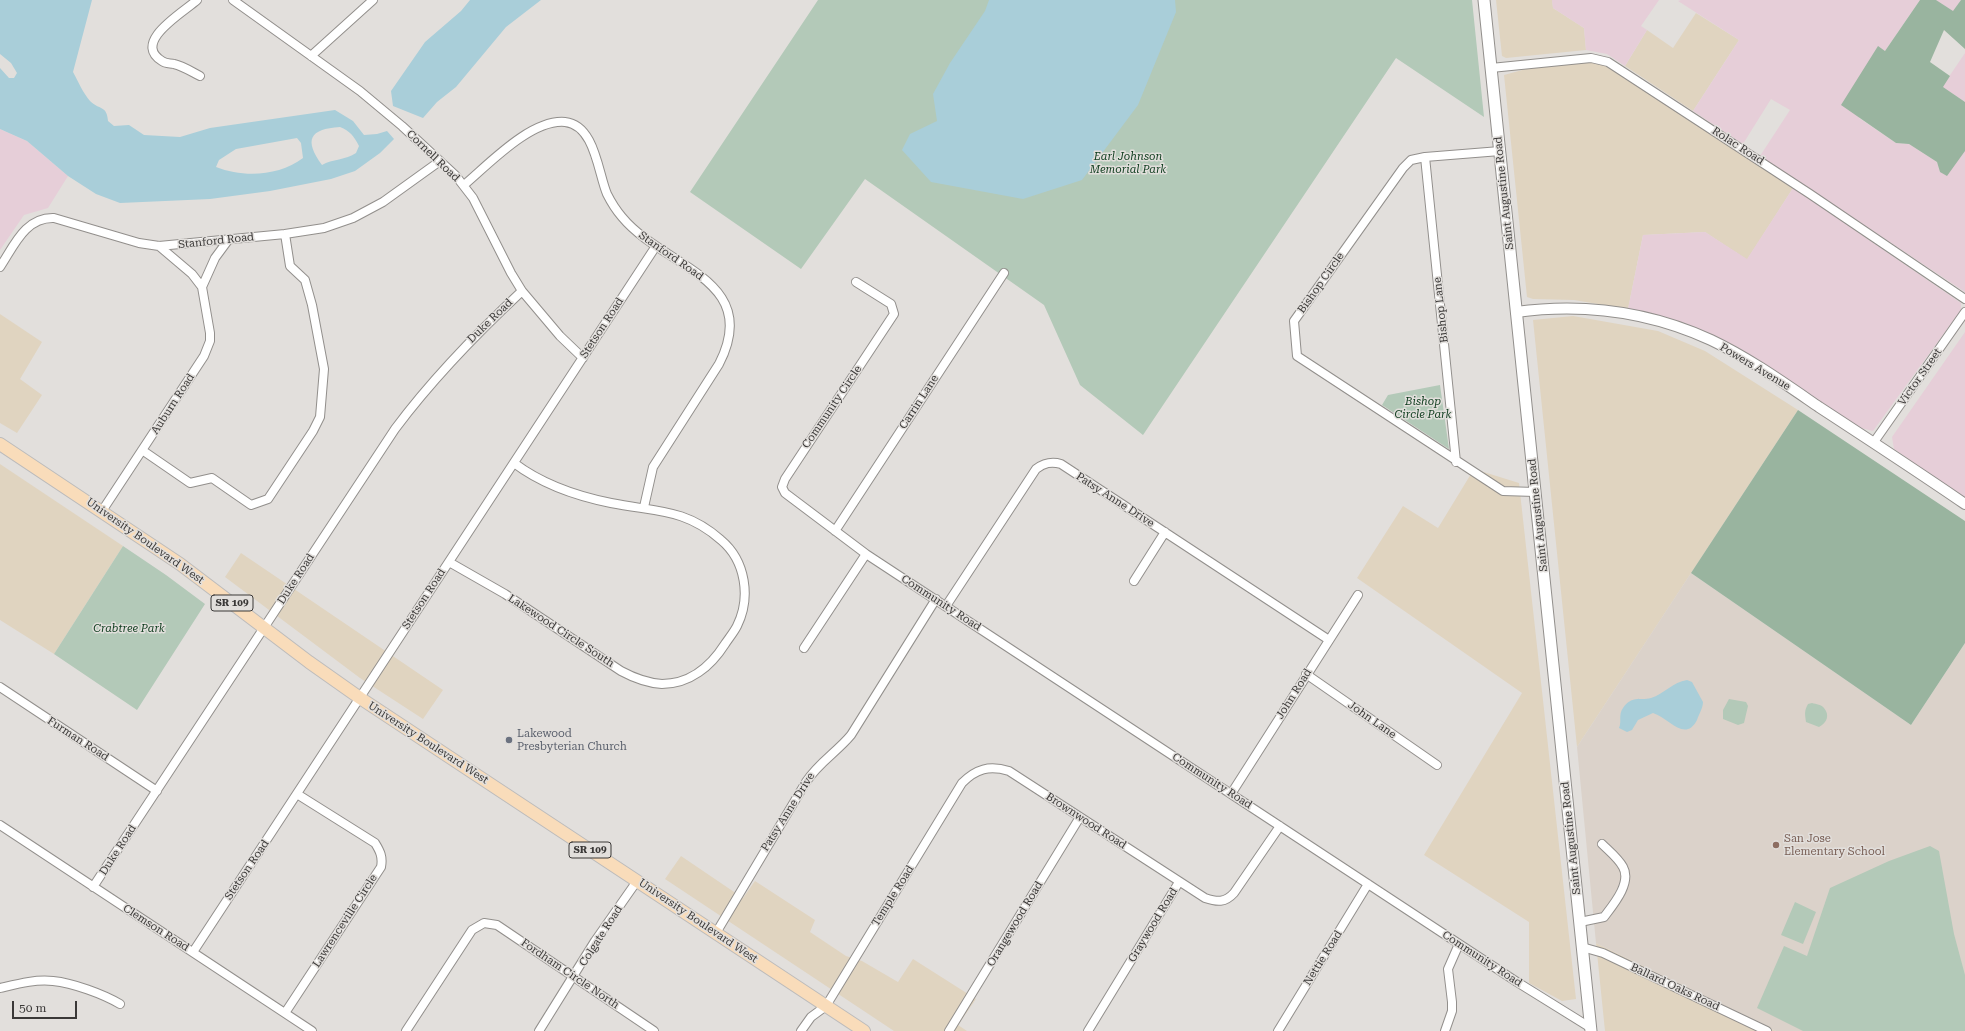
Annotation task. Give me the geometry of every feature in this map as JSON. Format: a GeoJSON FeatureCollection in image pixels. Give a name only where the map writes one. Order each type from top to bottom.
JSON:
{"type":"FeatureCollection","features":[{"type":"Feature","properties":{"kind":"main road","name":"Saint Augustine Road"},"geometry":{"type":"LineString","coordinates":[[1484,0],[1591,1030]]}},
{"type":"Feature","properties":{"kind":"main road","name":"University Boulevard West"},"geometry":{"type":"LineString","coordinates":[[0,444],[180,564],[360,698],[864,1031]]}},
{"type":"Feature","properties":{"kind":"street"},"geometry":{"type":"LineString","coordinates":[[197,0],[158,32],[153,45],[157,57],[163,62],[175,64],[200,76]]}},
{"type":"Feature","properties":{"kind":"street","name":"Cornell Road"},"geometry":{"type":"LineString","coordinates":[[233,0],[365,95],[402,126],[464,185],[473,198],[511,273],[522,291],[545,320],[584,358]]}},
{"type":"Feature","properties":{"kind":"street"},"geometry":{"type":"LineString","coordinates":[[311,56],[374,0]]}},
{"type":"Feature","properties":{"kind":"street","name":"Rolac Road"},"geometry":{"type":"LineString","coordinates":[[1491,68],[1583,58],[1591,58],[1608,62],[1810,194],[1965,299]]}},
{"type":"Feature","properties":{"kind":"street","name":"Stanford Road"},"geometry":{"type":"LineString","coordinates":[[464,185],[530,132],[545,125],[566,122],[581,131],[590,142],[598,161],[607,194],[616,210],[627,224],[717,290],[726,304],[730,321],[727,347],[722,359],[653,466],[644,507]]}},
{"type":"Feature","properties":{"kind":"street","name":"Bishop Circle"},"geometry":{"type":"LineString","coordinates":[[1500,151],[1425,157],[1411,160],[1403,168],[1294,321],[1297,356],[1456,462],[1503,491],[1536,492]]}},
{"type":"Feature","properties":{"kind":"street","name":"Bishop Lane"},"geometry":{"type":"LineString","coordinates":[[1425,157],[1456,462]]}},
{"type":"Feature","properties":{"kind":"street","name":"Stanford Road"},"geometry":{"type":"LineString","coordinates":[[0,267],[25,230],[32,223],[46,218],[54,218],[139,243],[159,246],[285,234],[324,228],[353,218],[383,202],[440,161]]}},
{"type":"Feature","properties":{"kind":"street"},"geometry":{"type":"LineString","coordinates":[[142,450],[190,483],[212,478],[251,505],[268,499],[312,433],[320,417],[324,369],[312,305],[305,280],[290,266],[285,234]]}},
{"type":"Feature","properties":{"kind":"street"},"geometry":{"type":"LineString","coordinates":[[202,287],[215,258],[229,239]]}},
{"type":"Feature","properties":{"kind":"street","name":"Auburn Road"},"geometry":{"type":"LineString","coordinates":[[102,511],[208,349],[210,332],[202,287],[192,274],[159,246]]}},
{"type":"Feature","properties":{"kind":"street","name":"Stetson Road"},"geometry":{"type":"LineString","coordinates":[[193,952],[448,562],[584,358],[656,246]]}},
{"type":"Feature","properties":{"kind":"street","name":"Carrin Lane"},"geometry":{"type":"LineString","coordinates":[[834,531],[1004,273]]}},
{"type":"Feature","properties":{"kind":"street","name":"Community Circle"},"geometry":{"type":"LineString","coordinates":[[834,531],[785,493],[782,487],[789,473],[894,314],[891,304],[856,282]]}},
{"type":"Feature","properties":{"kind":"street","name":"Duke Road"},"geometry":{"type":"LineString","coordinates":[[93,887],[377,455],[408,411],[456,356],[522,291]]}},
{"type":"Feature","properties":{"kind":"street","name":"Powers Avenue"},"geometry":{"type":"LineString","coordinates":[[1516,312],[1558,308],[1581,308],[1623,313],[1663,322],[1711,340],[1736,354],[1874,442],[1965,504]]}},
{"type":"Feature","properties":{"kind":"street","name":"Victor Street"},"geometry":{"type":"LineString","coordinates":[[1874,442],[1965,312]]}},
{"type":"Feature","properties":{"kind":"street","name":"Patsy Anne Drive"},"geometry":{"type":"LineString","coordinates":[[946,606],[1036,469],[1043,464],[1054,462],[1061,464],[1329,640]]}},
{"type":"Feature","properties":{"kind":"street"},"geometry":{"type":"LineString","coordinates":[[514,463],[537,478],[558,488],[599,500],[644,507]]}},
{"type":"Feature","properties":{"kind":"street","name":"Lakewood Circle South"},"geometry":{"type":"LineString","coordinates":[[448,562],[505,594],[636,679],[663,684],[678,681],[700,672],[709,665],[737,627],[745,603],[744,582],[740,566],[722,540],[695,522],[666,511],[644,507]]}},
{"type":"Feature","properties":{"kind":"street","name":"Community Road"},"geometry":{"type":"LineString","coordinates":[[834,531],[866,554],[1591,1030]]}},
{"type":"Feature","properties":{"kind":"street"},"geometry":{"type":"LineString","coordinates":[[1134,581],[1165,532]]}},
{"type":"Feature","properties":{"kind":"street"},"geometry":{"type":"LineString","coordinates":[[804,648],[866,554]]}},
{"type":"Feature","properties":{"kind":"street","name":"John Road"},"geometry":{"type":"LineString","coordinates":[[1231,794],[1306,674],[1358,595]]}},
{"type":"Feature","properties":{"kind":"street","name":"Patsy Anne Drive"},"geometry":{"type":"LineString","coordinates":[[716,933],[806,782],[816,768],[838,750],[852,735],[936,599]]}},
{"type":"Feature","properties":{"kind":"street","name":"John Lane"},"geometry":{"type":"LineString","coordinates":[[1306,674],[1437,765]]}},
{"type":"Feature","properties":{"kind":"street","name":"Furman Road"},"geometry":{"type":"LineString","coordinates":[[0,687],[156,791]]}},
{"type":"Feature","properties":{"kind":"street","name":"Brownwood Road"},"geometry":{"type":"LineString","coordinates":[[990,767],[1009,771],[1179,882]]}},
{"type":"Feature","properties":{"kind":"street","name":"Temple Road"},"geometry":{"type":"LineString","coordinates":[[801,1031],[811,1017],[826,1006],[962,783],[971,775],[990,767]]}},
{"type":"Feature","properties":{"kind":"street","name":"Lawrenceville Circle"},"geometry":{"type":"LineString","coordinates":[[285,1013],[381,866],[382,860],[380,851],[375,843],[297,794]]}},
{"type":"Feature","properties":{"kind":"street","name":"Orangewood Road"},"geometry":{"type":"LineString","coordinates":[[949,1031],[1080,817]]}},
{"type":"Feature","properties":{"kind":"street","name":"Clemson Road"},"geometry":{"type":"LineString","coordinates":[[0,825],[312,1031]]}},
{"type":"Feature","properties":{"kind":"street","name":"Graywood Road"},"geometry":{"type":"LineString","coordinates":[[1088,1031],[1179,882],[1205,898],[1215,902],[1229,899],[1280,826]]}},
{"type":"Feature","properties":{"kind":"street"},"geometry":{"type":"LineString","coordinates":[[1580,922],[1604,917],[1615,903],[1624,883],[1624,868],[1602,844]]}},
{"type":"Feature","properties":{"kind":"street","name":"Colgate Road"},"geometry":{"type":"LineString","coordinates":[[539,1031],[596,941],[637,881]]}},
{"type":"Feature","properties":{"kind":"street","name":"Nettie Road"},"geometry":{"type":"LineString","coordinates":[[1278,1031],[1368,884]]}},
{"type":"Feature","properties":{"kind":"street","name":"Fordham Circle North"},"geometry":{"type":"LineString","coordinates":[[406,1031],[472,930],[484,923],[497,925],[654,1031]]}},
{"type":"Feature","properties":{"kind":"street"},"geometry":{"type":"LineString","coordinates":[[1445,1031],[1452,1011],[1448,969],[1459,944]]}},
{"type":"Feature","properties":{"kind":"street","name":"Ballard Oaks Road"},"geometry":{"type":"LineString","coordinates":[[1582,947],[1603,953],[1767,1031]]}},
{"type":"Feature","properties":{"kind":"street"},"geometry":{"type":"LineString","coordinates":[[0,988],[30,982],[53,980],[103,994],[120,1004]]}},
{"type":"Feature","properties":{"kind":"shaded area"},"geometry":{"type":"Polygon","coordinates":[[[1496,0],[1552,0],[1553,8],[1584,28],[1586,50],[1506,58],[1502,56],[1496,0]]]}},
{"type":"Feature","properties":{"kind":"shaded area"},"geometry":{"type":"Polygon","coordinates":[[[1552,0],[1659,0],[1641,26],[1647,30],[1625,66],[1607,54],[1586,50],[1584,28],[1553,8],[1552,0]]]}},
{"type":"Feature","properties":{"kind":"shaded area"},"geometry":{"type":"Polygon","coordinates":[[[1920,0],[1885,51],[1878,47],[1859,118],[1896,143],[1909,144],[1937,162],[1940,172],[1965,150],[1965,292],[1760,156],[1790,110],[1771,99],[1743,144],[1693,111],[1739,40],[1678,1],[1920,0]]]}},
{"type":"Feature","properties":{"kind":"shaded area"},"geometry":{"type":"Polygon","coordinates":[[[1936,0],[1961,0],[1953,12],[1936,0]]]}},
{"type":"Feature","properties":{"kind":"shaded area"},"geometry":{"type":"Polygon","coordinates":[[[1696,13],[1739,40],[1693,111],[1625,66],[1647,30],[1673,48],[1696,13]]]}},
{"type":"Feature","properties":{"kind":"shaded area"},"geometry":{"type":"Polygon","coordinates":[[[1965,53],[1965,102],[1942,87],[1965,53]]]}},
{"type":"Feature","properties":{"kind":"shaded area"},"geometry":{"type":"Polygon","coordinates":[[[1579,62],[1600,63],[1638,85],[1793,188],[1747,260],[1705,232],[1643,235],[1628,309],[1574,300],[1533,299],[1527,297],[1504,75],[1526,69],[1579,62]]]}},
{"type":"Feature","properties":{"kind":"shaded area"},"geometry":{"type":"Polygon","coordinates":[[[0,129],[27,141],[68,176],[48,208],[24,215],[0,250],[0,129]]]}},
{"type":"Feature","properties":{"kind":"shaded area"},"geometry":{"type":"Polygon","coordinates":[[[1793,188],[1961,303],[1961,310],[1873,431],[1861,428],[1727,343],[1685,323],[1628,309],[1643,235],[1705,232],[1747,259],[1793,188]]]}},
{"type":"Feature","properties":{"kind":"shaded area"},"geometry":{"type":"Polygon","coordinates":[[[0,314],[42,342],[20,379],[42,395],[17,433],[0,423],[0,314]]]}},
{"type":"Feature","properties":{"kind":"shaded area"},"geometry":{"type":"Polygon","coordinates":[[[1573,316],[1658,331],[1705,351],[1798,410],[1577,747],[1533,320],[1573,316]]]}},
{"type":"Feature","properties":{"kind":"shaded area"},"geometry":{"type":"Polygon","coordinates":[[[1965,332],[1965,498],[1894,449],[1892,437],[1965,332]]]}},
{"type":"Feature","properties":{"kind":"shaded area"},"geometry":{"type":"Polygon","coordinates":[[[0,464],[123,546],[54,654],[0,620],[0,464]]]}},
{"type":"Feature","properties":{"kind":"shaded area"},"geometry":{"type":"Polygon","coordinates":[[[1474,469],[1519,483],[1576,999],[1562,1001],[1529,983],[1529,922],[1424,855],[1522,693],[1357,578],[1403,506],[1438,528],[1474,469]]]}},
{"type":"Feature","properties":{"kind":"shaded area"},"geometry":{"type":"Polygon","coordinates":[[[241,553],[443,690],[423,719],[360,678],[225,577],[241,553]]]}},
{"type":"Feature","properties":{"kind":"shaded area","name":"San Jose Elementary School"},"geometry":{"type":"Polygon","coordinates":[[[1691,573],[1911,725],[1965,643],[1965,1031],[1776,1031],[1596,943],[1577,747],[1691,573]]]}},
{"type":"Feature","properties":{"kind":"shaded area"},"geometry":{"type":"Polygon","coordinates":[[[681,856],[743,898],[755,881],[815,920],[810,932],[846,956],[862,961],[898,982],[913,959],[976,999],[958,1025],[967,1031],[894,1031],[665,879],[681,856]]]}},
{"type":"Feature","properties":{"kind":"shaded area"},"geometry":{"type":"Polygon","coordinates":[[[1596,943],[1776,1031],[1605,1031],[1596,943]]]}},
{"type":"Feature","properties":{"kind":"green space","name":"Earl Johnson Memorial Park"},"geometry":{"type":"Polygon","coordinates":[[[818,0],[1472,0],[1484,117],[1396,58],[1143,435],[1080,385],[1044,305],[865,179],[801,269],[690,192],[818,0]]]}},
{"type":"Feature","properties":{"kind":"green space"},"geometry":{"type":"Polygon","coordinates":[[[1920,0],[1936,0],[1953,11],[1961,0],[1965,0],[1965,49],[1944,30],[1930,62],[1950,76],[1943,87],[1965,102],[1965,151],[1947,176],[1940,172],[1937,162],[1909,144],[1896,143],[1841,105],[1878,46],[1885,51],[1920,0]]]}},
{"type":"Feature","properties":{"kind":"green space","name":"Bishop Circle Park"},"geometry":{"type":"Polygon","coordinates":[[[1440,385],[1449,449],[1382,405],[1388,395],[1440,385]]]}},
{"type":"Feature","properties":{"kind":"green space"},"geometry":{"type":"Polygon","coordinates":[[[1798,410],[1965,521],[1965,643],[1911,725],[1691,573],[1798,410]]]}},
{"type":"Feature","properties":{"kind":"green space","name":"Crabtree Park"},"geometry":{"type":"Polygon","coordinates":[[[123,546],[205,604],[137,710],[54,654],[123,546]]]}},
{"type":"Feature","properties":{"kind":"green space"},"geometry":{"type":"Polygon","coordinates":[[[1729,699],[1746,702],[1748,706],[1744,723],[1738,725],[1723,719],[1723,710],[1729,699]]]}},
{"type":"Feature","properties":{"kind":"green space"},"geometry":{"type":"Polygon","coordinates":[[[1812,703],[1822,706],[1827,713],[1826,721],[1819,727],[1806,722],[1806,709],[1808,704],[1812,703]]]}},
{"type":"Feature","properties":{"kind":"green space"},"geometry":{"type":"Polygon","coordinates":[[[1930,846],[1939,851],[1954,934],[1965,975],[1965,1031],[1803,1031],[1757,1008],[1784,946],[1807,956],[1830,888],[1889,861],[1930,846]]]}},
{"type":"Feature","properties":{"kind":"green space"},"geometry":{"type":"Polygon","coordinates":[[[1795,902],[1816,912],[1803,944],[1781,935],[1795,902]]]}},
{"type":"Feature","properties":{"kind":"water"},"geometry":{"type":"Polygon","coordinates":[[[0,0],[92,0],[73,72],[87,98],[93,104],[102,108],[106,112],[108,121],[114,126],[129,125],[144,135],[180,137],[210,128],[335,110],[353,121],[364,135],[377,134],[387,131],[394,139],[380,153],[355,171],[331,179],[270,191],[210,199],[120,203],[96,194],[68,176],[27,141],[0,129],[0,68],[9,78],[14,78],[17,73],[11,63],[0,54],[0,0]],[[340,127],[322,130],[316,133],[313,137],[313,149],[322,165],[356,153],[359,146],[355,139],[349,132],[340,127]],[[297,138],[236,149],[219,160],[216,167],[227,171],[250,174],[272,172],[283,169],[303,158],[301,143],[297,138]]]}},
{"type":"Feature","properties":{"kind":"water"},"geometry":{"type":"Polygon","coordinates":[[[470,0],[541,0],[506,27],[456,87],[437,102],[423,118],[393,106],[391,91],[425,42],[461,11],[470,0]]]}},
{"type":"Feature","properties":{"kind":"water"},"geometry":{"type":"Polygon","coordinates":[[[989,0],[1175,0],[1176,12],[1138,105],[1082,180],[1023,199],[931,182],[902,150],[910,134],[937,121],[933,94],[950,63],[985,11],[989,0]]]}},
{"type":"Feature","properties":{"kind":"water"},"geometry":{"type":"Polygon","coordinates":[[[1687,680],[1692,682],[1703,702],[1702,709],[1692,727],[1682,729],[1676,727],[1653,713],[1638,720],[1632,730],[1627,732],[1619,728],[1620,716],[1623,708],[1629,701],[1651,698],[1677,683],[1687,680]]]}},
{"type":"Feature","properties":{"kind":"place","name":"Lakewood Presbyterian Church"},"geometry":{"type":"Point","coordinates":[509,740]}},
{"type":"Feature","properties":{"kind":"place","name":"San Jose Elementary School"},"geometry":{"type":"Point","coordinates":[1776,845]}}]}
